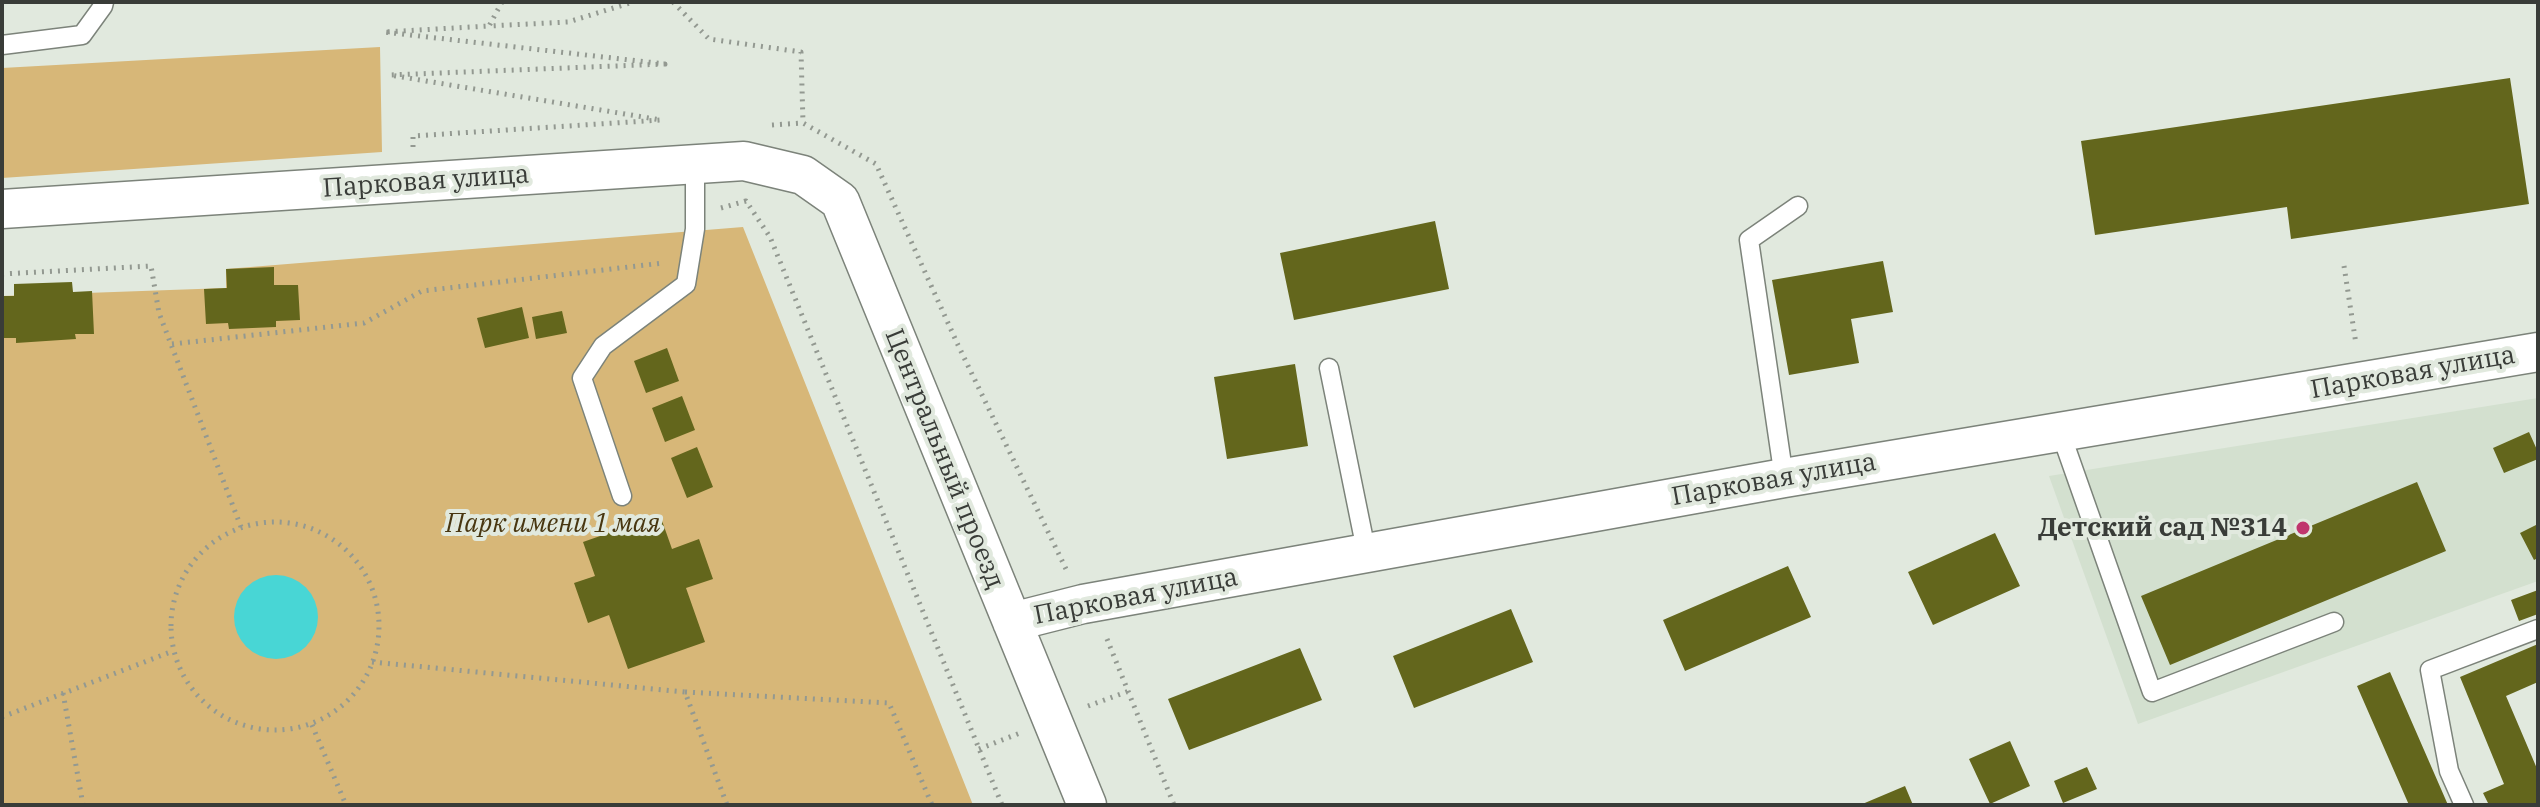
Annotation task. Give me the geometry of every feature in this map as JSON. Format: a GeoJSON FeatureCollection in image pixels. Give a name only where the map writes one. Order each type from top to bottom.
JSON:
{"type":"FeatureCollection","features":[{"type":"Feature","properties":{"kind":"street","name":"Парковая улица"},"geometry":{"type":"LineString","coordinates":[[2,209],[744,161],[803,175],[840,201]]}},
{"type":"Feature","properties":{"kind":"street","name":"Центральный проезд"},"geometry":{"type":"LineString","coordinates":[[840,201],[1087,805]]}},
{"type":"Feature","properties":{"kind":"street","name":"Парковая улица"},"geometry":{"type":"LineString","coordinates":[[1012,622],[1083,604],[1784,478],[2538,352]]}},
{"type":"Feature","properties":{"kind":"lane"},"geometry":{"type":"LineString","coordinates":[[2,45],[82,35],[104,2]]}},
{"type":"Feature","properties":{"kind":"lane"},"geometry":{"type":"LineString","coordinates":[[622,496],[582,378],[603,346],[686,284],[696,215],[695,165]]}},
{"type":"Feature","properties":{"kind":"lane"},"geometry":{"type":"LineString","coordinates":[[1784,478],[1749,240],[1798,206]]}},
{"type":"Feature","properties":{"kind":"lane"},"geometry":{"type":"LineString","coordinates":[[1329,368],[1367,555]]}},
{"type":"Feature","properties":{"kind":"lane"},"geometry":{"type":"LineString","coordinates":[[2060,431],[2152,692],[2334,622]]}},
{"type":"Feature","properties":{"kind":"lane"},"geometry":{"type":"LineString","coordinates":[[2464,805],[2449,771],[2430,670],[2538,629]]}},
{"type":"Feature","properties":{"kind":"path"},"geometry":{"type":"LineString","coordinates":[[489,26],[502,2]]}},
{"type":"Feature","properties":{"kind":"path"},"geometry":{"type":"LineString","coordinates":[[413,157],[413,136],[661,120],[390,75],[665,64],[384,32],[568,22],[633,2]]}},
{"type":"Feature","properties":{"kind":"path"},"geometry":{"type":"LineString","coordinates":[[673,2],[709,39],[801,52],[803,123],[876,164],[958,345],[1083,604],[1104,631],[1174,805]]}},
{"type":"Feature","properties":{"kind":"path"},"geometry":{"type":"LineString","coordinates":[[696,215],[746,201],[770,237],[1002,805]]}},
{"type":"Feature","properties":{"kind":"path"},"geometry":{"type":"LineString","coordinates":[[172,344],[364,323],[422,291],[667,263]]}},
{"type":"Feature","properties":{"kind":"path"},"geometry":{"type":"LineString","coordinates":[[2,274],[151,266],[159,313],[241,527]]}},
{"type":"Feature","properties":{"kind":"path"},"geometry":{"type":"LineString","coordinates":[[2344,266],[2361,383]]}},
{"type":"Feature","properties":{"kind":"path"},"geometry":{"type":"LineString","coordinates":[[266,522],[291,523],[315,530],[356,559],[369,581],[377,604],[380,629],[364,682],[345,704],[312,725],[292,730],[260,730],[230,721],[204,704],[185,680],[173,651],[170,626],[174,600],[197,553],[241,527],[266,522]]}},
{"type":"Feature","properties":{"kind":"path"},"geometry":{"type":"LineString","coordinates":[[2,717],[173,651]]}},
{"type":"Feature","properties":{"kind":"path"},"geometry":{"type":"LineString","coordinates":[[372,662],[685,692],[889,703],[932,805]]}},
{"type":"Feature","properties":{"kind":"path"},"geometry":{"type":"LineString","coordinates":[[685,692],[727,805]]}},
{"type":"Feature","properties":{"kind":"path"},"geometry":{"type":"LineString","coordinates":[[63,693],[83,805]]}},
{"type":"Feature","properties":{"kind":"path"},"geometry":{"type":"LineString","coordinates":[[312,725],[346,805]]}},
{"type":"Feature","properties":{"kind":"shaded area","name":"Детский сад №314"},"geometry":{"type":"Polygon","coordinates":[[[2538,398],[2538,581],[2138,724],[2049,476],[2538,398]]]}},
{"type":"Feature","properties":{"kind":"green space"},"geometry":{"type":"Polygon","coordinates":[[[380,47],[382,152],[2,178],[2,68],[380,47]]]}},
{"type":"Feature","properties":{"kind":"green space","name":"Парк имени 1 мая"},"geometry":{"type":"Polygon","coordinates":[[[743,227],[973,805],[2,805],[2,296],[226,288],[226,269],[743,227]]]}},
{"type":"Feature","properties":{"kind":"water"},"geometry":{"type":"Polygon","coordinates":[[[276,575],[292,578],[306,587],[315,601],[318,617],[315,633],[306,647],[292,656],[276,659],[260,656],[246,647],[237,633],[234,617],[237,601],[246,587],[260,578],[276,575]]]}},
{"type":"Feature","properties":{"kind":"building"},"geometry":{"type":"Polygon","coordinates":[[[2510,78],[2529,204],[2291,239],[2287,207],[2095,235],[2081,141],[2510,78]]]}},
{"type":"Feature","properties":{"kind":"building"},"geometry":{"type":"Polygon","coordinates":[[[1435,221],[1449,289],[1294,320],[1280,253],[1435,221]]]}},
{"type":"Feature","properties":{"kind":"building"},"geometry":{"type":"Polygon","coordinates":[[[1883,261],[1893,312],[1851,319],[1859,363],[1789,375],[1772,280],[1883,261]]]}},
{"type":"Feature","properties":{"kind":"building"},"geometry":{"type":"Polygon","coordinates":[[[274,267],[274,285],[298,285],[300,320],[276,321],[276,327],[229,329],[228,323],[206,324],[204,289],[227,288],[226,269],[274,267]]]}},
{"type":"Feature","properties":{"kind":"building"},"geometry":{"type":"Polygon","coordinates":[[[72,282],[73,292],[92,291],[94,334],[75,334],[76,339],[16,343],[16,338],[2,338],[2,296],[14,296],[14,284],[72,282]]]}},
{"type":"Feature","properties":{"kind":"building"},"geometry":{"type":"Polygon","coordinates":[[[522,307],[529,338],[485,348],[477,318],[522,307]]]}},
{"type":"Feature","properties":{"kind":"building"},"geometry":{"type":"Polygon","coordinates":[[[562,311],[567,333],[536,339],[532,317],[562,311]]]}},
{"type":"Feature","properties":{"kind":"building"},"geometry":{"type":"Polygon","coordinates":[[[667,348],[679,381],[646,393],[634,361],[667,348]]]}},
{"type":"Feature","properties":{"kind":"building"},"geometry":{"type":"Polygon","coordinates":[[[1295,364],[1308,446],[1227,459],[1214,377],[1295,364]]]}},
{"type":"Feature","properties":{"kind":"building"},"geometry":{"type":"Polygon","coordinates":[[[682,396],[695,430],[665,442],[652,408],[682,396]]]}},
{"type":"Feature","properties":{"kind":"building"},"geometry":{"type":"Polygon","coordinates":[[[2529,432],[2538,459],[2504,473],[2493,448],[2529,432]]]}},
{"type":"Feature","properties":{"kind":"building"},"geometry":{"type":"Polygon","coordinates":[[[697,447],[713,487],[687,498],[671,458],[697,447]]]}},
{"type":"Feature","properties":{"kind":"building"},"geometry":{"type":"Polygon","coordinates":[[[2417,482],[2446,551],[2170,665],[2141,596],[2417,482]]]}},
{"type":"Feature","properties":{"kind":"building"},"geometry":{"type":"Polygon","coordinates":[[[660,515],[672,549],[699,539],[713,579],[686,588],[705,642],[628,669],[609,615],[588,623],[574,583],[595,576],[583,542],[660,515]]]}},
{"type":"Feature","properties":{"kind":"building"},"geometry":{"type":"Polygon","coordinates":[[[2538,524],[2538,558],[2534,560],[2520,533],[2538,524]]]}},
{"type":"Feature","properties":{"kind":"building"},"geometry":{"type":"Polygon","coordinates":[[[1995,533],[2020,586],[1933,625],[1908,572],[1995,533]]]}},
{"type":"Feature","properties":{"kind":"building"},"geometry":{"type":"Polygon","coordinates":[[[1788,566],[1811,617],[1685,671],[1663,620],[1788,566]]]}},
{"type":"Feature","properties":{"kind":"building"},"geometry":{"type":"Polygon","coordinates":[[[2538,590],[2538,614],[2519,621],[2511,600],[2538,590]]]}},
{"type":"Feature","properties":{"kind":"building"},"geometry":{"type":"Polygon","coordinates":[[[1511,609],[1533,662],[1414,708],[1393,656],[1511,609]]]}},
{"type":"Feature","properties":{"kind":"building"},"geometry":{"type":"Polygon","coordinates":[[[2538,644],[2538,682],[2506,696],[2538,771],[2538,805],[2489,805],[2483,793],[2504,784],[2460,677],[2538,644]]]}},
{"type":"Feature","properties":{"kind":"building"},"geometry":{"type":"Polygon","coordinates":[[[1300,648],[1322,700],[1189,750],[1168,699],[1300,648]]]}},
{"type":"Feature","properties":{"kind":"building"},"geometry":{"type":"Polygon","coordinates":[[[2390,672],[2448,805],[2409,805],[2357,686],[2390,672]]]}},
{"type":"Feature","properties":{"kind":"building"},"geometry":{"type":"Polygon","coordinates":[[[2010,741],[2030,786],[1990,804],[1969,759],[2010,741]]]}},
{"type":"Feature","properties":{"kind":"building"},"geometry":{"type":"Polygon","coordinates":[[[2087,767],[2097,789],[2063,803],[2054,781],[2087,767]]]}},
{"type":"Feature","properties":{"kind":"building"},"geometry":{"type":"Polygon","coordinates":[[[1905,786],[1913,805],[1860,805],[1905,786]]]}},
{"type":"Feature","properties":{"kind":"place","name":"Детский сад №314"},"geometry":{"type":"Point","coordinates":[2303,528]}}]}
